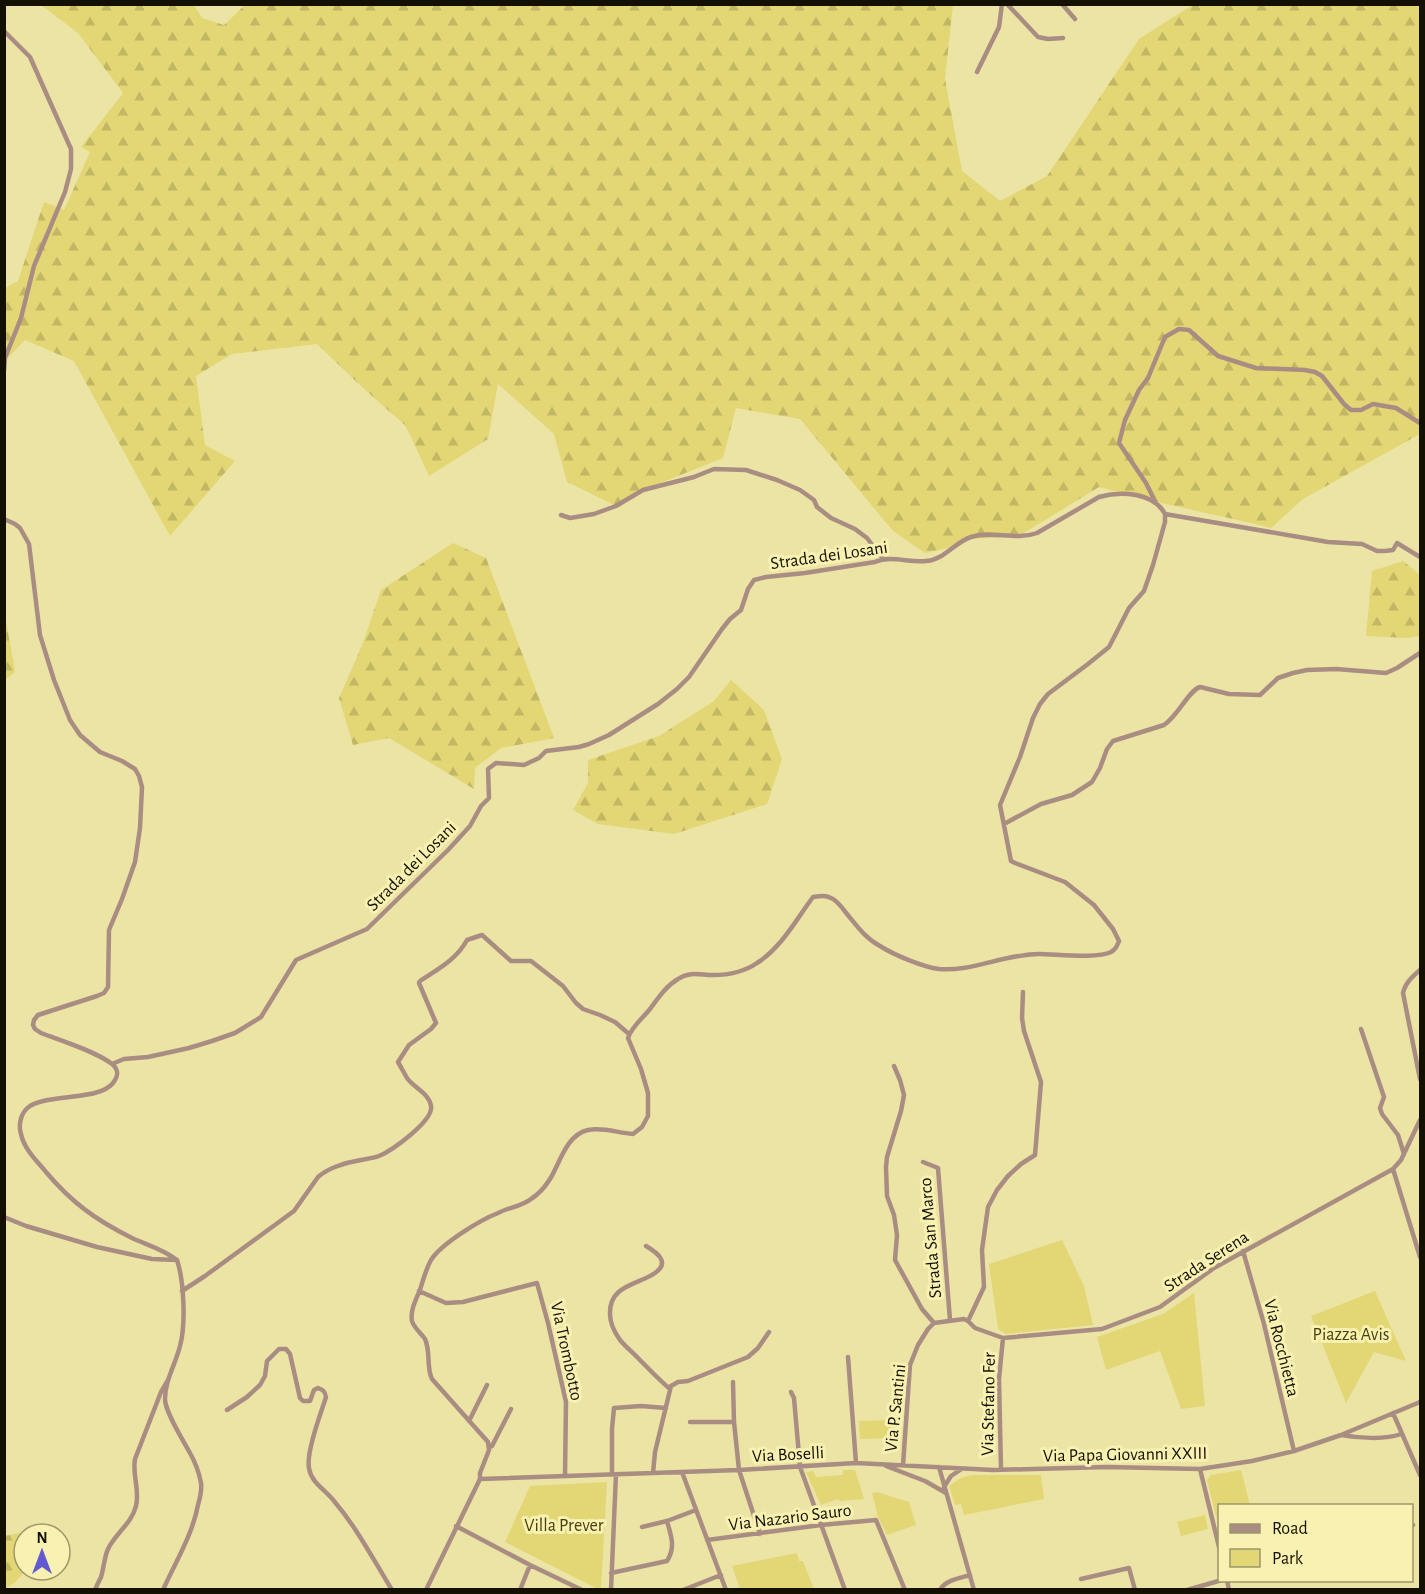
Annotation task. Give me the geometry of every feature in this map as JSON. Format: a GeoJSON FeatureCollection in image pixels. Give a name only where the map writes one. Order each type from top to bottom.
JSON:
{"type":"FeatureCollection","features":[{"type":"Feature","properties":{"kind":"street"},"geometry":{"type":"LineString","coordinates":[[977,72],[999,27],[1002,4]]}},
{"type":"Feature","properties":{"kind":"street"},"geometry":{"type":"LineString","coordinates":[[1006,4],[1038,37],[1064,38]]}},
{"type":"Feature","properties":{"kind":"street"},"geometry":{"type":"LineString","coordinates":[[1062,4],[1075,19]]}},
{"type":"Feature","properties":{"kind":"street"},"geometry":{"type":"LineString","coordinates":[[4,32],[30,57],[71,149],[71,169],[65,192],[34,266],[21,318],[5,358],[4,370]]}},
{"type":"Feature","properties":{"kind":"street"},"geometry":{"type":"LineString","coordinates":[[489,1447],[488,1442],[429,1374],[425,1340],[413,1324],[412,1316],[428,1265],[436,1253],[462,1234],[498,1212],[520,1206],[531,1199],[546,1185],[558,1160],[574,1138],[586,1130],[600,1129],[633,1134],[642,1127],[648,1116],[648,1093],[628,1038],[632,1028],[667,987],[679,978],[693,973],[734,974],[756,963],[776,947],[813,897],[822,896],[832,898],[837,902],[858,928],[874,942],[927,966],[948,969],[1028,954],[1103,954],[1116,949],[1119,941],[1113,929],[1094,905],[1065,882],[1011,861],[1000,805],[1020,757],[1032,718],[1040,704],[1048,694],[1109,647],[1129,608],[1144,591],[1154,565],[1165,514],[1119,443],[1119,436],[1138,390],[1148,378],[1165,337],[1179,329],[1189,330],[1218,356],[1256,368],[1315,372],[1322,376],[1351,410],[1361,410],[1373,404],[1396,408],[1420,423]]}},
{"type":"Feature","properties":{"kind":"street"},"geometry":{"type":"LineString","coordinates":[[561,515],[570,518],[594,514],[616,506],[643,490],[694,477],[714,469],[746,470],[800,490],[814,500],[817,507],[824,513],[867,538],[883,559]]}},
{"type":"Feature","properties":{"kind":"street","name":"Strada dei Losani"},"geometry":{"type":"LineString","coordinates":[[112,1064],[124,1059],[148,1057],[212,1041],[235,1033],[261,1017],[296,960],[367,929],[470,826],[481,806],[489,798],[488,769],[496,763],[524,765],[539,758],[546,751],[589,744],[609,735],[658,704],[689,677],[722,629],[741,610],[748,589],[754,580],[883,559],[926,561],[935,559],[972,537],[998,535],[1027,537],[1099,497],[1109,494],[1128,493],[1156,503]]}},
{"type":"Feature","properties":{"kind":"street"},"geometry":{"type":"LineString","coordinates":[[1165,514],[1328,542],[1362,544],[1377,551],[1393,549],[1397,543],[1420,557]]}},
{"type":"Feature","properties":{"kind":"street"},"geometry":{"type":"LineString","coordinates":[[4,519],[20,528],[29,544],[40,635],[70,720],[80,735],[100,752],[135,769],[142,787],[141,828],[135,862],[109,930],[108,987],[104,993],[97,996],[38,1015],[33,1025],[41,1033],[94,1054],[112,1064],[116,1069],[115,1082],[106,1088],[85,1095],[44,1101],[28,1108],[20,1120],[24,1142],[57,1186],[82,1209],[120,1232],[162,1250],[177,1260],[180,1269],[182,1336],[165,1400],[195,1462],[201,1484],[189,1538],[163,1590]]}},
{"type":"Feature","properties":{"kind":"street"},"geometry":{"type":"LineString","coordinates":[[1004,824],[1041,804],[1072,795],[1092,782],[1113,741],[1164,725],[1171,720],[1196,688],[1229,694],[1260,695],[1278,678],[1293,673],[1336,669],[1386,673],[1420,653]]}},
{"type":"Feature","properties":{"kind":"street"},"geometry":{"type":"LineString","coordinates":[[182,1291],[294,1211],[322,1173],[383,1154],[427,1119],[431,1104],[426,1095],[409,1081],[398,1062],[409,1045],[436,1023],[420,981],[449,962],[462,949],[467,940],[483,935],[511,961],[531,962],[564,986],[583,1009],[615,1022],[629,1034]]}},
{"type":"Feature","properties":{"kind":"street"},"geometry":{"type":"LineString","coordinates":[[1420,970],[1404,987],[1403,993],[1420,1080]]}},
{"type":"Feature","properties":{"kind":"street"},"geometry":{"type":"LineString","coordinates":[[968,1321],[984,1287],[982,1250],[988,1207],[1008,1176],[1035,1155],[1041,1082],[1024,1031],[1023,992]]}},
{"type":"Feature","properties":{"kind":"street"},"geometry":{"type":"LineString","coordinates":[[1361,1029],[1384,1097],[1380,1108],[1382,1114],[1398,1135],[1404,1154]]}},
{"type":"Feature","properties":{"kind":"street"},"geometry":{"type":"LineString","coordinates":[[894,1066],[904,1095],[886,1167],[888,1196],[897,1234],[895,1260],[922,1309],[934,1323],[961,1319],[968,1321],[975,1328],[1003,1338]]}},
{"type":"Feature","properties":{"kind":"street","name":"Strada Serena"},"geometry":{"type":"LineString","coordinates":[[1003,1338],[1102,1329],[1160,1307],[1214,1268],[1393,1168],[1401,1160],[1420,1120]]}},
{"type":"Feature","properties":{"kind":"street","name":"Strada San Marco"},"geometry":{"type":"LineString","coordinates":[[923,1162],[938,1168],[950,1320]]}},
{"type":"Feature","properties":{"kind":"street"},"geometry":{"type":"LineString","coordinates":[[1393,1168],[1420,1257]]}},
{"type":"Feature","properties":{"kind":"street"},"geometry":{"type":"LineString","coordinates":[[4,1216],[26,1226],[97,1247],[152,1259],[177,1260]]}},
{"type":"Feature","properties":{"kind":"street"},"geometry":{"type":"LineString","coordinates":[[646,1246],[659,1254],[661,1266],[657,1272],[621,1290],[614,1298],[610,1314],[620,1340],[670,1389]]}},
{"type":"Feature","properties":{"kind":"street","name":"Via Rocchietta"},"geometry":{"type":"LineString","coordinates":[[1243,1251],[1264,1324],[1294,1451]]}},
{"type":"Feature","properties":{"kind":"street","name":"Via Trombotto"},"geometry":{"type":"LineString","coordinates":[[419,1291],[446,1303],[463,1302],[537,1283],[566,1401],[565,1476]]}},
{"type":"Feature","properties":{"kind":"street","name":"Via P. Santini"},"geometry":{"type":"LineString","coordinates":[[903,1465],[910,1365],[918,1345],[934,1323]]}},
{"type":"Feature","properties":{"kind":"street"},"geometry":{"type":"LineString","coordinates":[[653,1473],[655,1452],[671,1386],[748,1357],[758,1348],[769,1332]]}},
{"type":"Feature","properties":{"kind":"street","name":"Via Stefano Fer"},"geometry":{"type":"LineString","coordinates":[[1001,1469],[999,1379],[1003,1338]]}},
{"type":"Feature","properties":{"kind":"street"},"geometry":{"type":"LineString","coordinates":[[227,1410],[261,1385],[267,1361],[279,1349],[286,1349],[290,1354],[300,1398],[303,1401],[310,1401],[314,1390],[323,1389],[326,1397],[309,1467],[312,1477],[348,1518],[392,1590]]}},
{"type":"Feature","properties":{"kind":"street"},"geometry":{"type":"LineString","coordinates":[[848,1357],[856,1463]]}},
{"type":"Feature","properties":{"kind":"street"},"geometry":{"type":"LineString","coordinates":[[95,1590],[108,1550],[121,1529],[132,1517],[136,1506],[138,1493],[135,1459],[170,1375]]}},
{"type":"Feature","properties":{"kind":"street"},"geometry":{"type":"LineString","coordinates":[[733,1382],[739,1470],[760,1533]]}},
{"type":"Feature","properties":{"kind":"street"},"geometry":{"type":"LineString","coordinates":[[469,1420],[487,1385]]}},
{"type":"Feature","properties":{"kind":"street"},"geometry":{"type":"LineString","coordinates":[[791,1392],[794,1398],[800,1467],[845,1590]]}},
{"type":"Feature","properties":{"kind":"street","name":"Via Papa Giovanni XXIII"},"geometry":{"type":"LineString","coordinates":[[963,1469],[1107,1467],[1200,1469],[1252,1461],[1294,1451],[1341,1435],[1420,1401]]}},
{"type":"Feature","properties":{"kind":"street"},"geometry":{"type":"LineString","coordinates":[[611,1590],[614,1408],[641,1406],[666,1408]]}},
{"type":"Feature","properties":{"kind":"street"},"geometry":{"type":"LineString","coordinates":[[426,1590],[480,1479],[489,1447],[492,1446],[511,1409]]}},
{"type":"Feature","properties":{"kind":"street"},"geometry":{"type":"LineString","coordinates":[[1393,1413],[1420,1475]]}},
{"type":"Feature","properties":{"kind":"street"},"geometry":{"type":"LineString","coordinates":[[690,1422],[734,1422]]}},
{"type":"Feature","properties":{"kind":"street"},"geometry":{"type":"LineString","coordinates":[[1341,1435],[1392,1438],[1401,1434]]}},
{"type":"Feature","properties":{"kind":"street","name":"Via Boselli"},"geometry":{"type":"LineString","coordinates":[[480,1479],[739,1470],[856,1463],[963,1469]]}},
{"type":"Feature","properties":{"kind":"street"},"geometry":{"type":"LineString","coordinates":[[881,1464],[925,1481],[946,1493]]}},
{"type":"Feature","properties":{"kind":"street"},"geometry":{"type":"LineString","coordinates":[[939,1467],[974,1590]]}},
{"type":"Feature","properties":{"kind":"street","name":"Via Stefano Fer"},"geometry":{"type":"LineString","coordinates":[[944,1487],[954,1473],[963,1469]]}},
{"type":"Feature","properties":{"kind":"street"},"geometry":{"type":"LineString","coordinates":[[1200,1469],[1218,1543]]}},
{"type":"Feature","properties":{"kind":"street"},"geometry":{"type":"LineString","coordinates":[[682,1472],[726,1590]]}},
{"type":"Feature","properties":{"kind":"street"},"geometry":{"type":"LineString","coordinates":[[642,1527],[668,1521],[696,1510]]}},
{"type":"Feature","properties":{"kind":"street","name":"Via Nazario Sauro"},"geometry":{"type":"LineString","coordinates":[[707,1540],[876,1520],[904,1590]]}},
{"type":"Feature","properties":{"kind":"street"},"geometry":{"type":"LineString","coordinates":[[611,1573],[667,1561],[672,1553],[673,1545],[668,1521]]}},
{"type":"Feature","properties":{"kind":"street"},"geometry":{"type":"LineString","coordinates":[[456,1526],[582,1590]]}},
{"type":"Feature","properties":{"kind":"street"},"geometry":{"type":"LineString","coordinates":[[520,1590],[530,1565]]}},
{"type":"Feature","properties":{"kind":"street"},"geometry":{"type":"LineString","coordinates":[[1081,1579],[1129,1568],[1135,1590]]}},
{"type":"Feature","properties":{"kind":"street"},"geometry":{"type":"LineString","coordinates":[[683,1590],[721,1575]]}},
{"type":"Feature","properties":{"kind":"street"},"geometry":{"type":"LineString","coordinates":[[940,1590],[946,1583],[970,1575]]}},
{"type":"Feature","properties":{"kind":"street"},"geometry":{"type":"LineString","coordinates":[[1187,1590],[1221,1582]]}},
{"type":"Feature","properties":{"kind":"green space"},"geometry":{"type":"Polygon","coordinates":[[[246,4],[953,5],[945,79],[962,171],[1000,201],[1047,176],[1139,39],[1191,6],[1420,5],[1420,434],[1303,499],[1271,528],[1099,487],[1019,536],[972,539],[925,553],[893,531],[800,419],[736,408],[723,458],[643,490],[616,506],[567,482],[554,434],[498,384],[488,439],[429,476],[406,426],[317,344],[232,354],[196,376],[205,445],[235,461],[170,536],[74,361],[25,340],[5,361],[5,288],[18,281],[44,202],[64,210],[90,152],[81,147],[123,93],[78,33],[41,5],[194,5],[202,18],[224,25],[246,4]]]}},
{"type":"Feature","properties":{"kind":"green space"},"geometry":{"type":"Polygon","coordinates":[[[453,543],[486,558],[554,738],[501,748],[475,768],[474,789],[389,738],[353,745],[339,698],[363,643],[381,590],[453,543]]]}},
{"type":"Feature","properties":{"kind":"green space"},"geometry":{"type":"Polygon","coordinates":[[[1403,561],[1420,575],[1420,636],[1407,638],[1366,636],[1372,571],[1403,561]]]}},
{"type":"Feature","properties":{"kind":"green space"},"geometry":{"type":"Polygon","coordinates":[[[4,609],[15,672],[5,680],[4,680],[4,609]]]}},
{"type":"Feature","properties":{"kind":"green space"},"geometry":{"type":"Polygon","coordinates":[[[731,680],[764,710],[782,759],[767,804],[674,834],[598,824],[573,810],[588,783],[588,760],[659,736],[714,701],[731,680]]]}},
{"type":"Feature","properties":{"kind":"green space"},"geometry":{"type":"Polygon","coordinates":[[[1062,1240],[1084,1286],[1093,1325],[1006,1334],[998,1329],[989,1264],[1062,1240]]]}},
{"type":"Feature","properties":{"kind":"green space","name":"Piazza Avis"},"geometry":{"type":"Polygon","coordinates":[[[1375,1291],[1406,1361],[1374,1352],[1346,1403],[1311,1316],[1375,1291]]]}},
{"type":"Feature","properties":{"kind":"green space"},"geometry":{"type":"Polygon","coordinates":[[[1194,1293],[1205,1406],[1181,1409],[1160,1351],[1106,1370],[1097,1337],[1163,1314],[1194,1293]]]}},
{"type":"Feature","properties":{"kind":"green space"},"geometry":{"type":"Polygon","coordinates":[[[896,1420],[897,1438],[860,1439],[859,1421],[896,1420]]]}},
{"type":"Feature","properties":{"kind":"green space"},"geometry":{"type":"Polygon","coordinates":[[[843,1470],[855,1470],[864,1499],[840,1501],[838,1499],[821,1505],[806,1472],[813,1471],[816,1477],[843,1475],[843,1470]]]}},
{"type":"Feature","properties":{"kind":"green space"},"geometry":{"type":"Polygon","coordinates":[[[1241,1470],[1250,1504],[1218,1504],[1218,1524],[1207,1480],[1211,1475],[1241,1470]]]}},
{"type":"Feature","properties":{"kind":"green space"},"geometry":{"type":"Polygon","coordinates":[[[972,1475],[1041,1475],[1044,1499],[964,1515],[961,1504],[955,1505],[949,1486],[961,1478],[972,1475]]]}},
{"type":"Feature","properties":{"kind":"green space","name":"Villa Prever"},"geometry":{"type":"Polygon","coordinates":[[[607,1482],[601,1589],[505,1542],[530,1486],[607,1482]]]}},
{"type":"Feature","properties":{"kind":"green space"},"geometry":{"type":"Polygon","coordinates":[[[877,1492],[909,1502],[916,1525],[887,1535],[878,1517],[872,1493],[877,1492]]]}},
{"type":"Feature","properties":{"kind":"green space"},"geometry":{"type":"Polygon","coordinates":[[[1205,1515],[1208,1529],[1181,1536],[1177,1522],[1205,1515]]]}},
{"type":"Feature","properties":{"kind":"green space"},"geometry":{"type":"Polygon","coordinates":[[[12,1534],[12,1582],[15,1582],[5,1589],[5,1536],[12,1534]]]}},
{"type":"Feature","properties":{"kind":"green space"},"geometry":{"type":"Polygon","coordinates":[[[797,1553],[799,1561],[803,1561],[814,1589],[740,1589],[732,1566],[797,1553]]]}}]}
